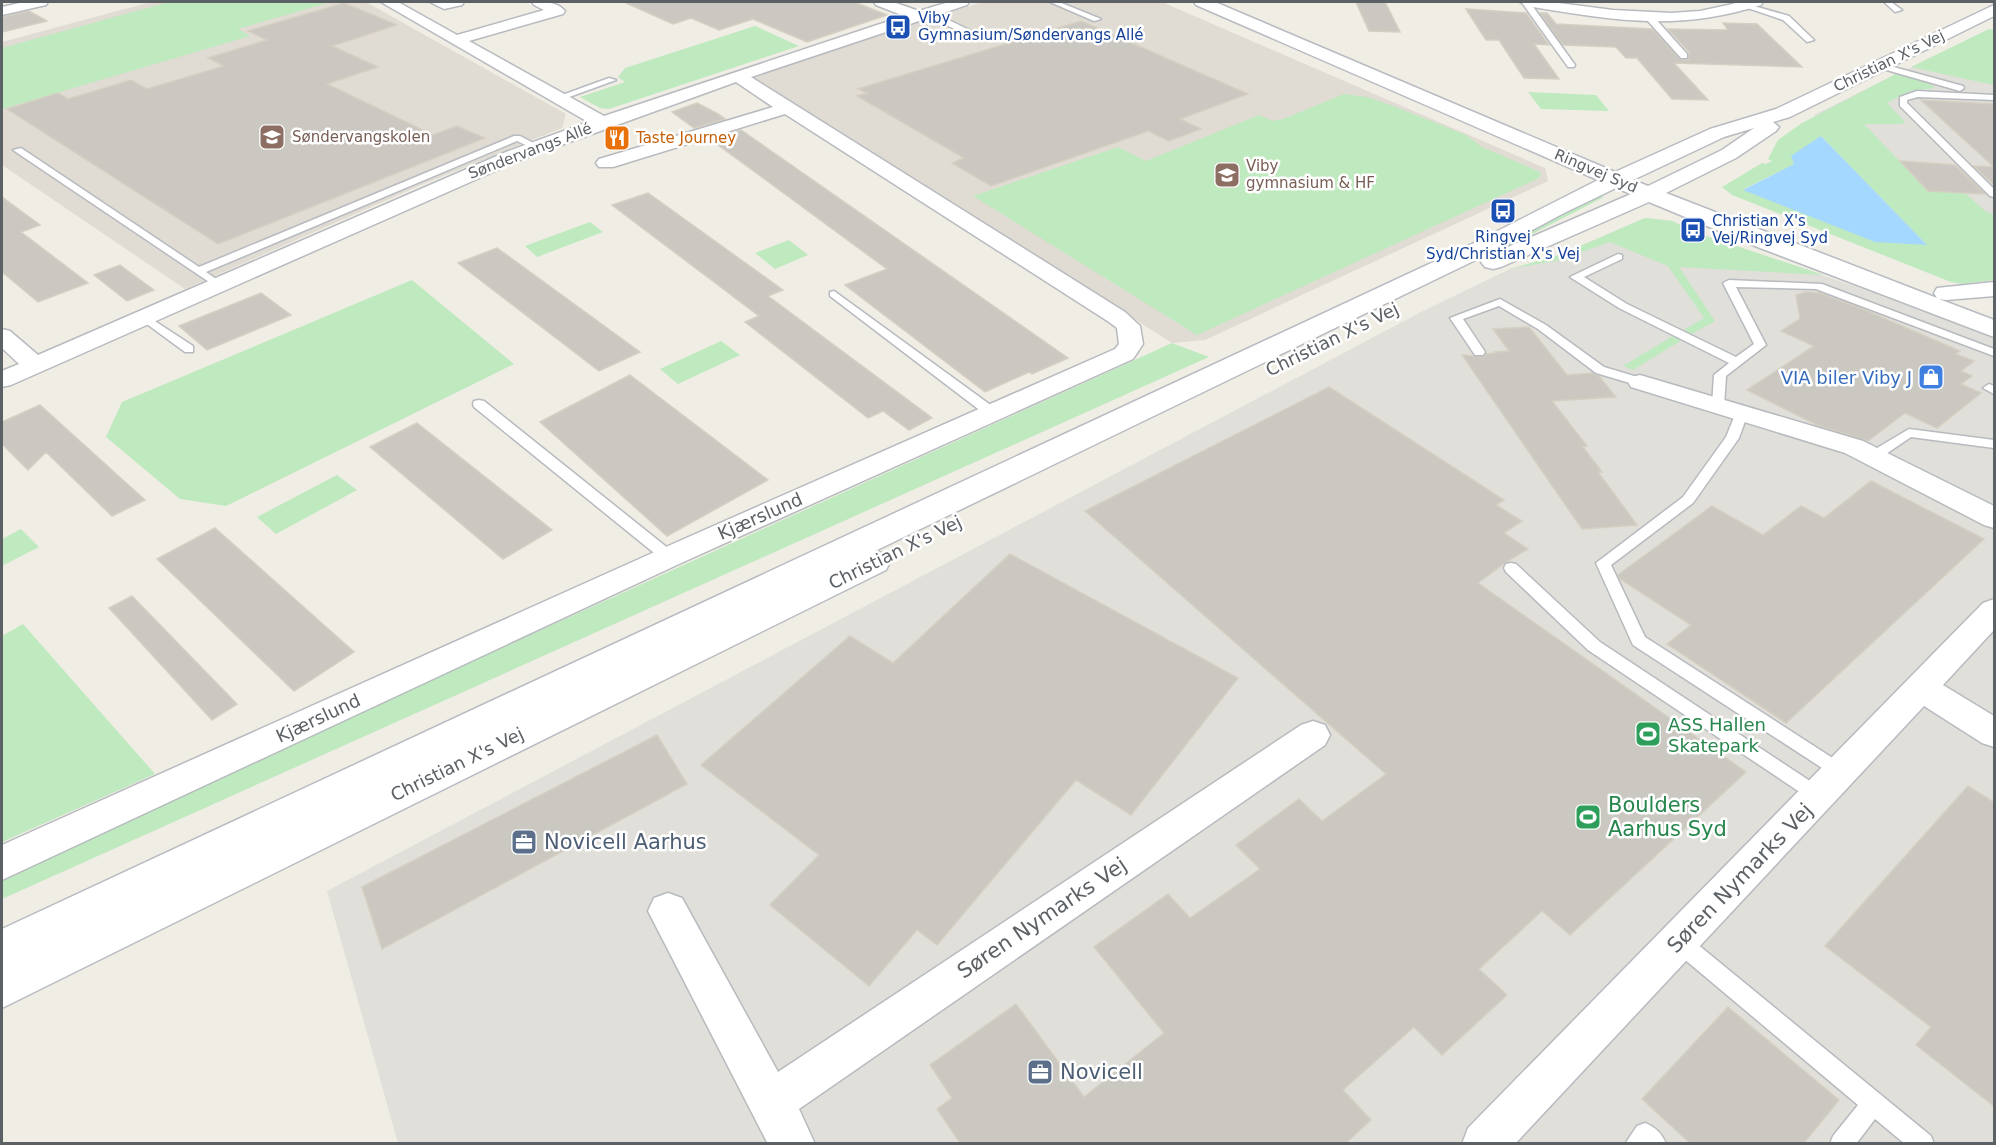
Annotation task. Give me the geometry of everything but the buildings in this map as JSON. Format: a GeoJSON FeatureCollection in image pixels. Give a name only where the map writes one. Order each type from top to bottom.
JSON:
{"type":"FeatureCollection","features":[{"type":"Feature","properties":{"kind":"main road","name":"Ringvej Syd"},"geometry":{"type":"LineString","coordinates":[[1202,2],[1355,65],[1464,116],[1626,175],[1670,183],[1863,262],[1993,309]]}},
{"type":"Feature","properties":{"kind":"main road","name":"Ringvej Syd"},"geometry":{"type":"LineString","coordinates":[[1230,2],[1626,175],[1649,194],[1806,257],[1959,306],[1993,309]]}},
{"type":"Feature","properties":{"kind":"main road","name":"Christian X's Vej"},"geometry":{"type":"LineString","coordinates":[[2,951],[1480,249],[1556,208],[1717,133],[1783,112],[1995,10]]}},
{"type":"Feature","properties":{"kind":"main road","name":"Christian X's Vej"},"geometry":{"type":"LineString","coordinates":[[2,986],[1468,273],[1574,229],[1649,194],[1749,143],[1767,130],[1783,112]]}},
{"type":"Feature","properties":{"kind":"street"},"geometry":{"type":"LineString","coordinates":[[2,11],[41,2]]}},
{"type":"Feature","properties":{"kind":"street"},"geometry":{"type":"LineString","coordinates":[[388,2],[602,122]]}},
{"type":"Feature","properties":{"kind":"street"},"geometry":{"type":"LineString","coordinates":[[437,2],[444,5],[457,2]]}},
{"type":"Feature","properties":{"kind":"street"},"geometry":{"type":"LineString","coordinates":[[456,40],[558,11],[538,2]]}},
{"type":"Feature","properties":{"kind":"street"},"geometry":{"type":"LineString","coordinates":[[881,2],[922,14]]}},
{"type":"Feature","properties":{"kind":"street","name":"Søndervangs Allé"},"geometry":{"type":"LineString","coordinates":[[2,380],[536,147],[737,76],[962,2]]}},
{"type":"Feature","properties":{"kind":"street"},"geometry":{"type":"LineString","coordinates":[[1533,2],[1650,18],[1698,18],[1746,3]]}},
{"type":"Feature","properties":{"kind":"street","name":"Kjærslund"},"geometry":{"type":"LineString","coordinates":[[2,863],[669,557],[1124,354],[1131,344],[1128,326],[737,76]]}},
{"type":"Feature","properties":{"kind":"street"},"geometry":{"type":"LineString","coordinates":[[606,163],[787,108]]}},
{"type":"Feature","properties":{"kind":"street"},"geometry":{"type":"LineString","coordinates":[[2,336],[35,365]]}},
{"type":"Feature","properties":{"kind":"street"},"geometry":{"type":"LineString","coordinates":[[1640,382],[1854,447],[1995,518]]}},
{"type":"Feature","properties":{"kind":"street","name":"Søren Nymarks Vej"},"geometry":{"type":"LineString","coordinates":[[1484,1143],[1995,611]]}},
{"type":"Feature","properties":{"kind":"street"},"geometry":{"type":"LineString","coordinates":[[1922,688],[1995,733]]}},
{"type":"Feature","properties":{"kind":"street","name":"Søren Nymarks Vej"},"geometry":{"type":"LineString","coordinates":[[771,1102],[1313,735]]}},
{"type":"Feature","properties":{"kind":"street"},"geometry":{"type":"LineString","coordinates":[[668,911],[793,1143]]}},
{"type":"Feature","properties":{"kind":"lane"},"geometry":{"type":"LineString","coordinates":[[1054,2],[1097,19]]}},
{"type":"Feature","properties":{"kind":"lane"},"geometry":{"type":"LineString","coordinates":[[1533,2],[1527,4],[1571,65]]}},
{"type":"Feature","properties":{"kind":"lane"},"geometry":{"type":"LineString","coordinates":[[1887,2],[1899,10]]}},
{"type":"Feature","properties":{"kind":"lane"},"geometry":{"type":"LineString","coordinates":[[1746,3],[1786,18],[1810,40]]}},
{"type":"Feature","properties":{"kind":"lane"},"geometry":{"type":"LineString","coordinates":[[922,14],[984,39]]}},
{"type":"Feature","properties":{"kind":"lane"},"geometry":{"type":"LineString","coordinates":[[1650,18],[1684,56]]}},
{"type":"Feature","properties":{"kind":"lane"},"geometry":{"type":"LineString","coordinates":[[1879,65],[1990,96]]}},
{"type":"Feature","properties":{"kind":"lane"},"geometry":{"type":"LineString","coordinates":[[558,98],[612,80]]}},
{"type":"Feature","properties":{"kind":"lane"},"geometry":{"type":"LineString","coordinates":[[1990,96],[1917,94],[1903,99],[1903,104],[1995,194]]}},
{"type":"Feature","properties":{"kind":"lane"},"geometry":{"type":"LineString","coordinates":[[199,272],[517,138],[536,147]]}},
{"type":"Feature","properties":{"kind":"lane"},"geometry":{"type":"LineString","coordinates":[[18,150],[218,285]]}},
{"type":"Feature","properties":{"kind":"lane"},"geometry":{"type":"LineString","coordinates":[[1618,257],[1576,277],[1623,306],[1737,362]]}},
{"type":"Feature","properties":{"kind":"lane"},"geometry":{"type":"LineString","coordinates":[[1830,784],[1639,641],[1603,563],[1688,500],[1732,438],[1730,410],[1720,375],[1760,345],[1729,283],[1818,286],[1995,353]]}},
{"type":"Feature","properties":{"kind":"lane"},"geometry":{"type":"LineString","coordinates":[[834,294],[991,412]]}},
{"type":"Feature","properties":{"kind":"lane"},"geometry":{"type":"LineString","coordinates":[[1479,352],[1456,318],[1500,302],[1542,327],[1599,370],[1640,382]]}},
{"type":"Feature","properties":{"kind":"lane"},"geometry":{"type":"LineString","coordinates":[[144,318],[189,349]]}},
{"type":"Feature","properties":{"kind":"lane"},"geometry":{"type":"LineString","coordinates":[[479,404],[669,557]]}},
{"type":"Feature","properties":{"kind":"lane"},"geometry":{"type":"LineString","coordinates":[[1872,457],[1909,433],[1995,444]]}},
{"type":"Feature","properties":{"kind":"lane"},"geometry":{"type":"LineString","coordinates":[[1511,568],[1594,646],[1830,784]]}},
{"type":"Feature","properties":{"kind":"lane"},"geometry":{"type":"LineString","coordinates":[[1678,941],[1923,1143]]}},
{"type":"Feature","properties":{"kind":"lane"},"geometry":{"type":"LineString","coordinates":[[1841,1143],[1874,1103]]}},
{"type":"Feature","properties":{"kind":"lane"},"geometry":{"type":"LineString","coordinates":[[1636,1143],[1645,1134],[1654,1143]]}},
{"type":"Feature","properties":{"kind":"shaded area","name":"Søndervangskolen"},"geometry":{"type":"Polygon","coordinates":[[[151,2],[366,2],[566,114],[562,128],[421,185],[185,289],[2,165],[2,42],[151,2]]]}},
{"type":"Feature","properties":{"kind":"shaded area","name":"Viby gymnasium & HF"},"geometry":{"type":"Polygon","coordinates":[[[982,2],[1162,2],[1545,168],[1548,181],[1205,340],[1172,343],[753,77],[982,2]]]}},
{"type":"Feature","properties":{"kind":"shaded area"},"geometry":{"type":"Polygon","coordinates":[[[1994,32],[1994,278],[1814,115],[1896,74],[1994,32]]]}},
{"type":"Feature","properties":{"kind":"shaded area"},"geometry":{"type":"Polygon","coordinates":[[[1645,218],[1672,221],[1700,234],[1857,287],[1994,338],[1994,1143],[398,1143],[327,891],[1421,312],[1510,269],[1562,254],[1645,218]]]}},
{"type":"Feature","properties":{"kind":"green space"},"geometry":{"type":"Polygon","coordinates":[[[169,2],[331,2],[238,29],[250,36],[2,109],[2,48],[169,2]]]}},
{"type":"Feature","properties":{"kind":"green space"},"geometry":{"type":"Polygon","coordinates":[[[755,26],[799,46],[609,109],[600,108],[580,97],[625,82],[618,77],[625,68],[755,26]]]}},
{"type":"Feature","properties":{"kind":"green space"},"geometry":{"type":"Polygon","coordinates":[[[1989,29],[1994,30],[1994,85],[1911,67],[1989,29]]]}},
{"type":"Feature","properties":{"kind":"green space"},"geometry":{"type":"Polygon","coordinates":[[[1896,74],[1929,83],[1935,88],[1910,91],[1887,103],[1905,122],[1901,124],[1864,124],[1928,191],[1965,193],[1985,211],[1994,215],[1994,280],[1962,284],[1951,282],[1732,195],[1722,187],[1762,163],[1772,161],[1768,159],[1778,140],[1802,123],[1896,74]],[[1821,136],[1795,164],[1744,189],[1927,245],[1821,136]]]}},
{"type":"Feature","properties":{"kind":"green space"},"geometry":{"type":"Polygon","coordinates":[[[1528,92],[1596,95],[1609,111],[1541,109],[1528,92]]]}},
{"type":"Feature","properties":{"kind":"green space"},"geometry":{"type":"Polygon","coordinates":[[[1344,94],[1367,97],[1466,135],[1482,147],[1540,172],[1541,175],[1539,178],[1197,335],[973,196],[1118,147],[1146,161],[1259,115],[1273,121],[1283,119],[1344,94]]]}},
{"type":"Feature","properties":{"kind":"green space"},"geometry":{"type":"Polygon","coordinates":[[[1599,195],[1604,197],[1511,245],[1489,253],[1599,195]]]}},
{"type":"Feature","properties":{"kind":"green space"},"geometry":{"type":"Polygon","coordinates":[[[1645,218],[1672,221],[1700,234],[1824,275],[1679,267],[1715,321],[1692,334],[1684,330],[1704,318],[1668,266],[1610,242],[1559,260],[1510,269],[1562,254],[1645,218]]]}},
{"type":"Feature","properties":{"kind":"green space"},"geometry":{"type":"Polygon","coordinates":[[[590,222],[603,232],[537,257],[525,246],[590,222]]]}},
{"type":"Feature","properties":{"kind":"green space"},"geometry":{"type":"Polygon","coordinates":[[[789,240],[808,255],[775,269],[755,253],[789,240]]]}},
{"type":"Feature","properties":{"kind":"green space"},"geometry":{"type":"Polygon","coordinates":[[[412,280],[514,364],[226,506],[180,499],[106,437],[122,402],[412,280]]]}},
{"type":"Feature","properties":{"kind":"green space"},"geometry":{"type":"Polygon","coordinates":[[[1673,336],[1682,340],[1633,370],[1623,366],[1673,336]]]}},
{"type":"Feature","properties":{"kind":"green space"},"geometry":{"type":"Polygon","coordinates":[[[721,341],[740,355],[678,384],[660,369],[721,341]]]}},
{"type":"Feature","properties":{"kind":"green space"},"geometry":{"type":"Polygon","coordinates":[[[1172,343],[1209,357],[2,899],[2,875],[1172,343]]]}},
{"type":"Feature","properties":{"kind":"green space"},"geometry":{"type":"Polygon","coordinates":[[[337,475],[357,490],[276,534],[257,517],[337,475]]]}},
{"type":"Feature","properties":{"kind":"green space"},"geometry":{"type":"Polygon","coordinates":[[[21,529],[39,547],[2,566],[2,539],[21,529]]]}},
{"type":"Feature","properties":{"kind":"green space"},"geometry":{"type":"Polygon","coordinates":[[[23,624],[155,774],[2,842],[2,636],[23,624]]]}},
{"type":"Feature","properties":{"kind":"water"},"geometry":{"type":"Polygon","coordinates":[[[1821,136],[1927,245],[1875,242],[1743,190],[1794,164],[1791,156],[1821,136]]]}},
{"type":"Feature","properties":{"kind":"place","name":"Viby Gymnasium/Søndervangs Allé"},"geometry":{"type":"Point","coordinates":[898,27]}},
{"type":"Feature","properties":{"kind":"place","name":"Søndervangskolen"},"geometry":{"type":"Point","coordinates":[272,137]}},
{"type":"Feature","properties":{"kind":"place","name":"Taste Journey"},"geometry":{"type":"Point","coordinates":[617,138]}},
{"type":"Feature","properties":{"kind":"place","name":"Viby gymnasium & HF"},"geometry":{"type":"Point","coordinates":[1227,175]}},
{"type":"Feature","properties":{"kind":"place","name":"Ringvej Syd/Christian X's Vej"},"geometry":{"type":"Point","coordinates":[1503,211]}},
{"type":"Feature","properties":{"kind":"place","name":"Christian X's Vej/Ringvej Syd"},"geometry":{"type":"Point","coordinates":[1693,230]}},
{"type":"Feature","properties":{"kind":"place","name":"VIA biler Viby J"},"geometry":{"type":"Point","coordinates":[1931,377]}},
{"type":"Feature","properties":{"kind":"place","name":"ASS Hallen Skatepark"},"geometry":{"type":"Point","coordinates":[1648,734]}},
{"type":"Feature","properties":{"kind":"place","name":"Boulders Aarhus Syd"},"geometry":{"type":"Point","coordinates":[1588,817]}},
{"type":"Feature","properties":{"kind":"place","name":"Novicell Aarhus"},"geometry":{"type":"Point","coordinates":[524,842]}},
{"type":"Feature","properties":{"kind":"place","name":"Novicell"},"geometry":{"type":"Point","coordinates":[1040,1072]}}]}
